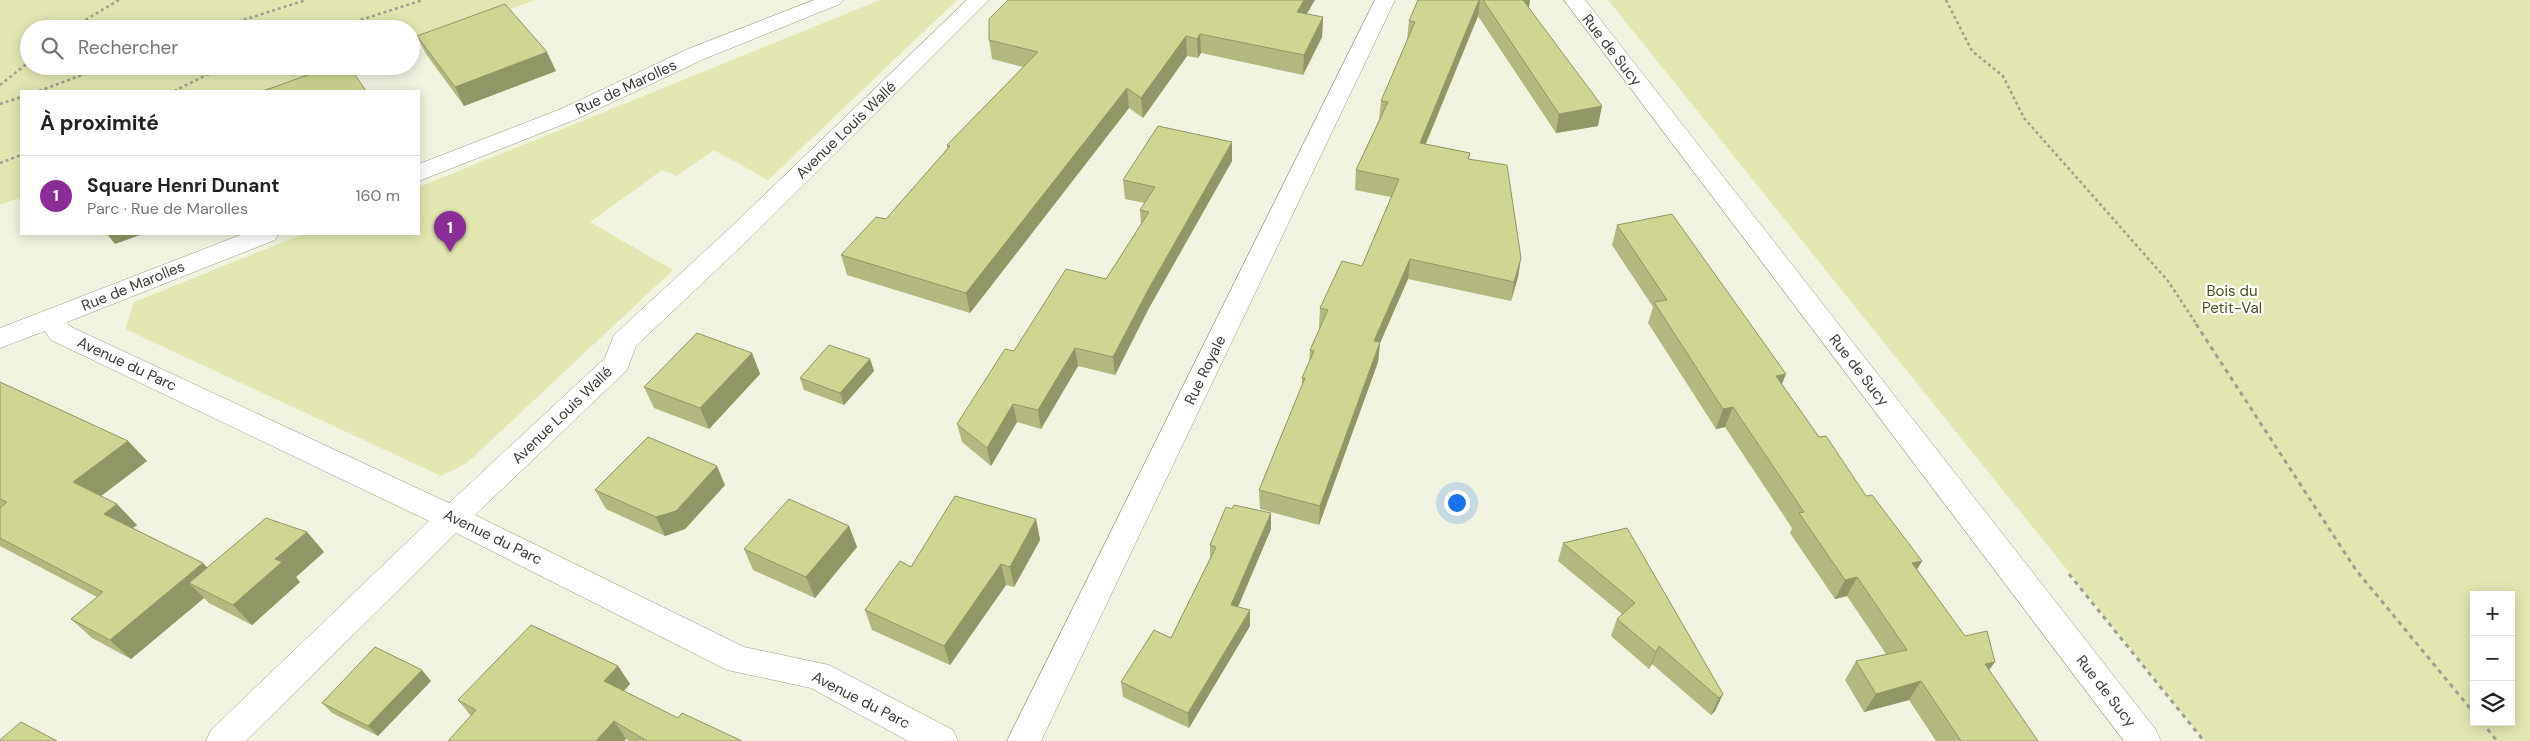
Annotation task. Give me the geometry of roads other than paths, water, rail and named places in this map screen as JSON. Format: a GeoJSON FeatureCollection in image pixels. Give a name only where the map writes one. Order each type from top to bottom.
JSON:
{"type":"FeatureCollection","features":[{"type":"Feature","properties":{"kind":"street","name":"Rue de Marolles"},"geometry":{"type":"LineString","coordinates":[[420,173],[569,114],[696,54],[833,0]]}},
{"type":"Feature","properties":{"kind":"street","name":"Avenue Louis Wallé"},"geometry":{"type":"LineString","coordinates":[[223,741],[452,518],[617,363],[624,342],[742,232],[979,0]]}},
{"type":"Feature","properties":{"kind":"street","name":"Rue Royale"},"geometry":{"type":"LineString","coordinates":[[1024,741],[1385,0]]}},
{"type":"Feature","properties":{"kind":"street","name":"Rue de Sucy"},"geometry":{"type":"LineString","coordinates":[[1574,0],[2144,741]]}},
{"type":"Feature","properties":{"kind":"street","name":"Rue de Marolles"},"geometry":{"type":"LineString","coordinates":[[0,338],[263,235]]}},
{"type":"Feature","properties":{"kind":"street","name":"Avenue du Parc"},"geometry":{"type":"LineString","coordinates":[[51,318],[60,333],[452,518],[739,660],[817,675],[941,741]]}},
{"type":"Feature","properties":{"kind":"place","name":"Square Henri Dunant"},"geometry":{"type":"Point","coordinates":[450,252]}},
{"type":"Feature","properties":{"kind":"park label","name":"Bois du Petit-Val"},"geometry":{"type":"Point","coordinates":[2232,300]}}]}
